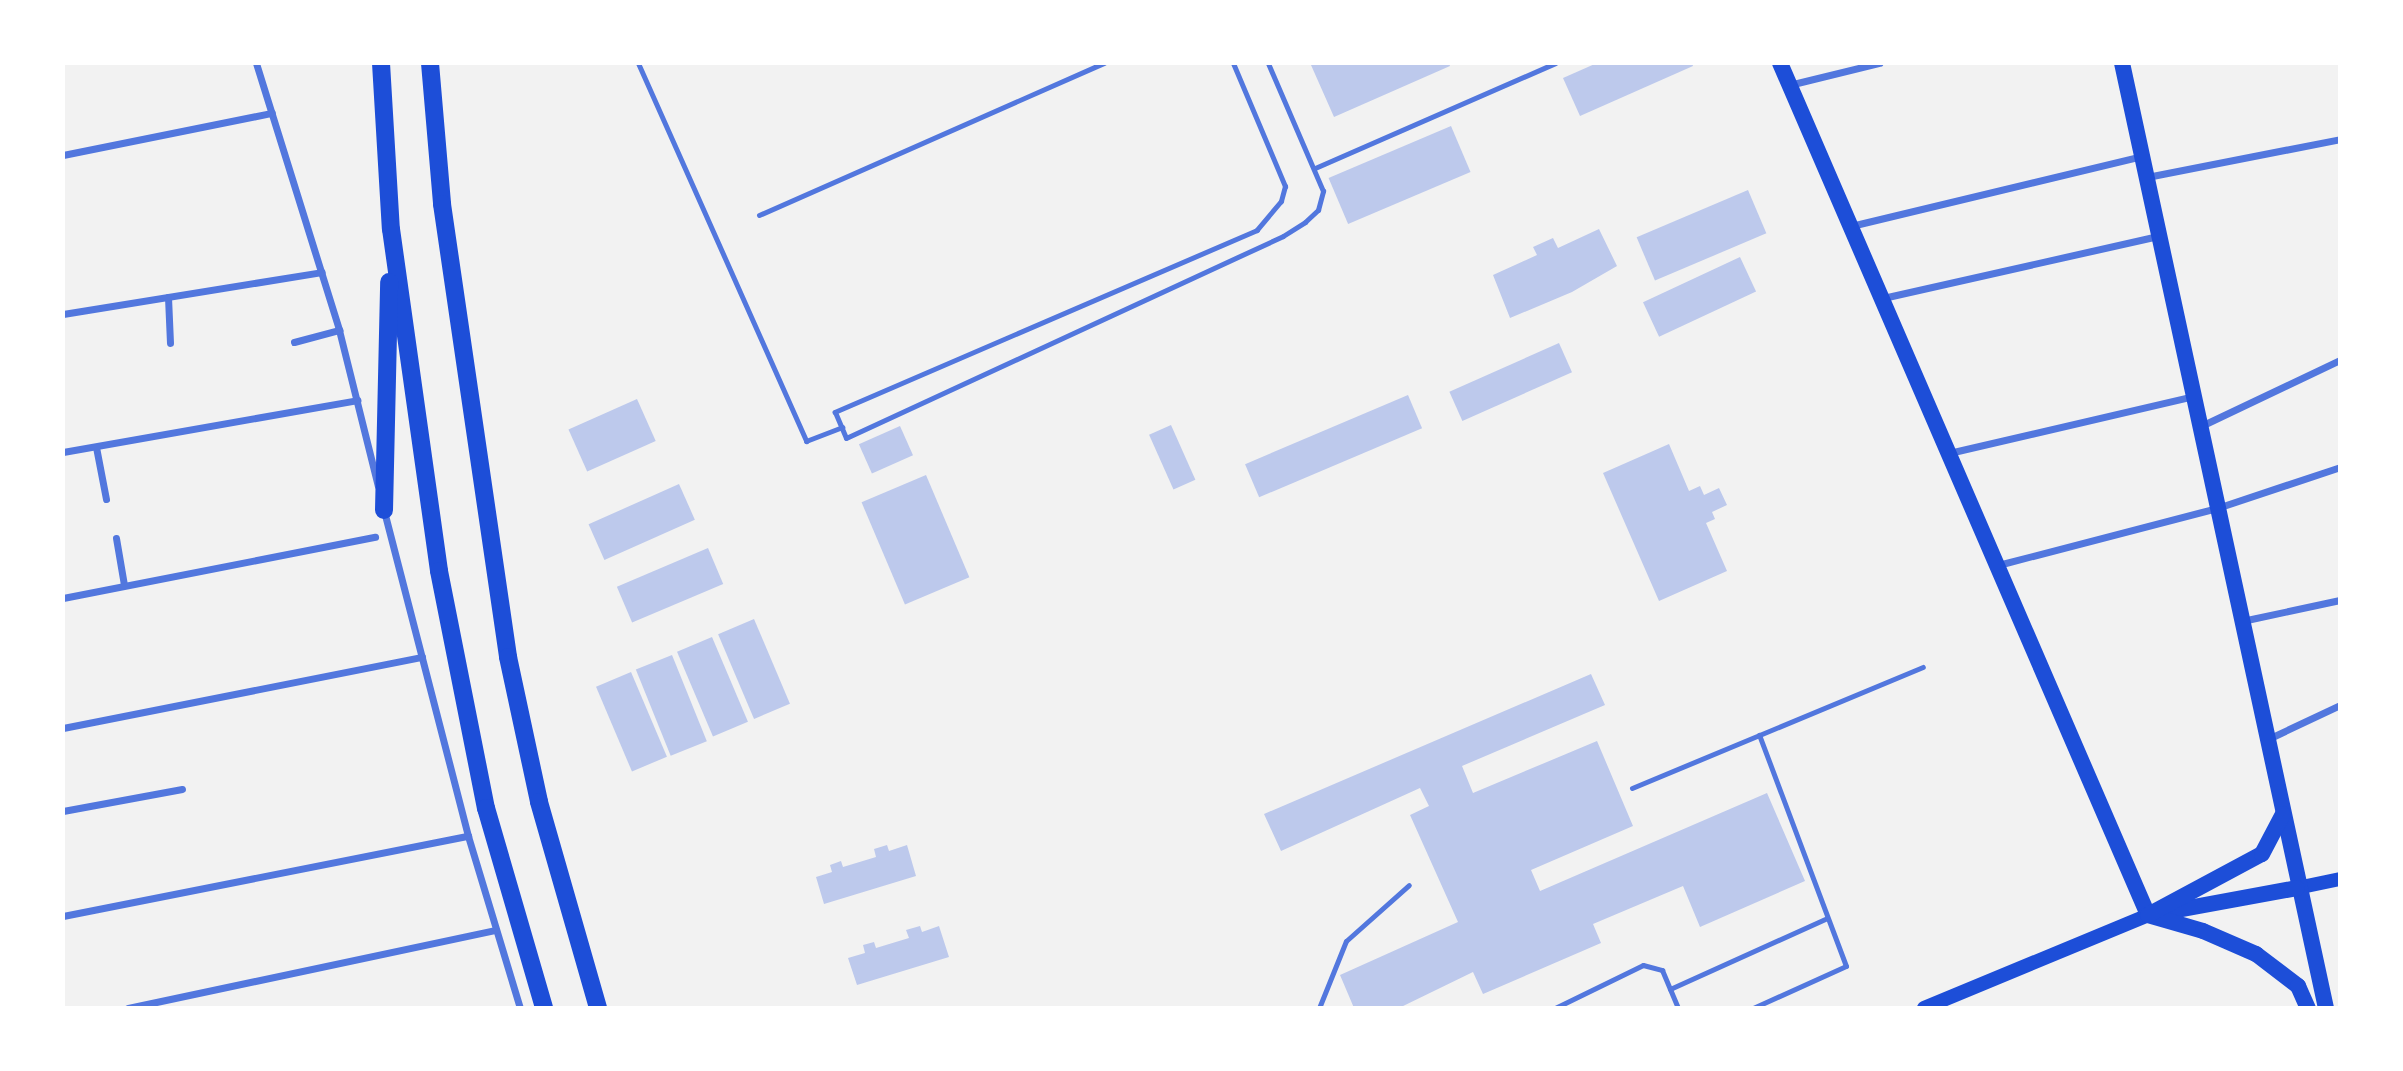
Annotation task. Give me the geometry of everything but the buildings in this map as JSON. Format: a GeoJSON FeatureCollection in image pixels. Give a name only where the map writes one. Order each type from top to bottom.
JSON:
{"type":"FeatureCollection","features":[{"type":"Feature","properties":{"kind":"highway"},"geometry":{"type":"LineString","coordinates":[[381,63],[390,229],[384,510]]}},
{"type":"Feature","properties":{"kind":"highway"},"geometry":{"type":"LineString","coordinates":[[430,63],[443,218],[508,657],[539,802],[598,1008]]}},
{"type":"Feature","properties":{"kind":"highway"},"geometry":{"type":"LineString","coordinates":[[390,229],[434,541],[468,729],[544,1008]]}},
{"type":"Feature","properties":{"kind":"main road"},"geometry":{"type":"LineString","coordinates":[[1780,63],[2148,915]]}},
{"type":"Feature","properties":{"kind":"main road"},"geometry":{"type":"LineString","coordinates":[[2122,63],[2297,888],[2326,1008]]}},
{"type":"Feature","properties":{"kind":"main road"},"geometry":{"type":"LineString","coordinates":[[1924,1008],[2148,915],[2262,854],[2283,814]]}},
{"type":"Feature","properties":{"kind":"main road"},"geometry":{"type":"LineString","coordinates":[[2148,915],[2340,879]]}},
{"type":"Feature","properties":{"kind":"main road"},"geometry":{"type":"LineString","coordinates":[[2148,915],[2203,931],[2262,958],[2298,986],[2308,1007]]}},
{"type":"Feature","properties":{"kind":"street"},"geometry":{"type":"LineString","coordinates":[[256,63],[339,330],[468,836],[520,1008]]}},
{"type":"Feature","properties":{"kind":"street"},"geometry":{"type":"LineString","coordinates":[[1789,85],[1879,63]]}},
{"type":"Feature","properties":{"kind":"street"},"geometry":{"type":"LineString","coordinates":[[63,155],[272,113]]}},
{"type":"Feature","properties":{"kind":"street"},"geometry":{"type":"LineString","coordinates":[[2147,177],[2340,139]]}},
{"type":"Feature","properties":{"kind":"street"},"geometry":{"type":"LineString","coordinates":[[1850,226],[2142,156]]}},
{"type":"Feature","properties":{"kind":"street"},"geometry":{"type":"LineString","coordinates":[[1881,298],[2159,236]]}},
{"type":"Feature","properties":{"kind":"street"},"geometry":{"type":"LineString","coordinates":[[63,314],[322,272]]}},
{"type":"Feature","properties":{"kind":"street"},"geometry":{"type":"LineString","coordinates":[[168,297],[170,343]]}},
{"type":"Feature","properties":{"kind":"street"},"geometry":{"type":"LineString","coordinates":[[294,342],[339,330]]}},
{"type":"Feature","properties":{"kind":"street"},"geometry":{"type":"LineString","coordinates":[[2200,427],[2340,360]]}},
{"type":"Feature","properties":{"kind":"street"},"geometry":{"type":"LineString","coordinates":[[1948,454],[2194,396]]}},
{"type":"Feature","properties":{"kind":"street"},"geometry":{"type":"LineString","coordinates":[[63,452],[357,400]]}},
{"type":"Feature","properties":{"kind":"street"},"geometry":{"type":"LineString","coordinates":[[96,447],[106,499]]}},
{"type":"Feature","properties":{"kind":"street"},"geometry":{"type":"LineString","coordinates":[[1997,565],[2217,508],[2340,467]]}},
{"type":"Feature","properties":{"kind":"street"},"geometry":{"type":"LineString","coordinates":[[63,597],[375,537]]}},
{"type":"Feature","properties":{"kind":"street"},"geometry":{"type":"LineString","coordinates":[[116,538],[124,585]]}},
{"type":"Feature","properties":{"kind":"street"},"geometry":{"type":"LineString","coordinates":[[2242,621],[2340,600]]}},
{"type":"Feature","properties":{"kind":"street"},"geometry":{"type":"LineString","coordinates":[[63,728],[422,657]]}},
{"type":"Feature","properties":{"kind":"street"},"geometry":{"type":"LineString","coordinates":[[2267,739],[2340,705]]}},
{"type":"Feature","properties":{"kind":"street"},"geometry":{"type":"LineString","coordinates":[[63,811],[182,789]]}},
{"type":"Feature","properties":{"kind":"street"},"geometry":{"type":"LineString","coordinates":[[63,916],[468,836]]}},
{"type":"Feature","properties":{"kind":"street"},"geometry":{"type":"LineString","coordinates":[[128,1008],[496,930]]}},
{"type":"Feature","properties":{"kind":"lane"},"geometry":{"type":"LineString","coordinates":[[638,63],[806,441],[842,427]]}},
{"type":"Feature","properties":{"kind":"lane"},"geometry":{"type":"LineString","coordinates":[[759,215],[1104,63]]}},
{"type":"Feature","properties":{"kind":"lane"},"geometry":{"type":"LineString","coordinates":[[1233,63],[1285,186],[1281,201],[1257,230],[835,412],[846,438],[1283,236],[1318,210],[1323,191],[1268,63]]}},
{"type":"Feature","properties":{"kind":"lane"},"geometry":{"type":"LineString","coordinates":[[1315,168],[1555,63]]}},
{"type":"Feature","properties":{"kind":"lane"},"geometry":{"type":"LineString","coordinates":[[1632,788],[1923,667]]}},
{"type":"Feature","properties":{"kind":"lane"},"geometry":{"type":"LineString","coordinates":[[1753,1008],[1846,966],[1759,735]]}},
{"type":"Feature","properties":{"kind":"lane"},"geometry":{"type":"LineString","coordinates":[[1319,1008],[1346,941],[1409,885]]}},
{"type":"Feature","properties":{"kind":"lane"},"geometry":{"type":"LineString","coordinates":[[1670,989],[1827,918]]}},
{"type":"Feature","properties":{"kind":"lane"},"geometry":{"type":"LineString","coordinates":[[1555,1008],[1643,965],[1662,970],[1678,1008]]}}]}
